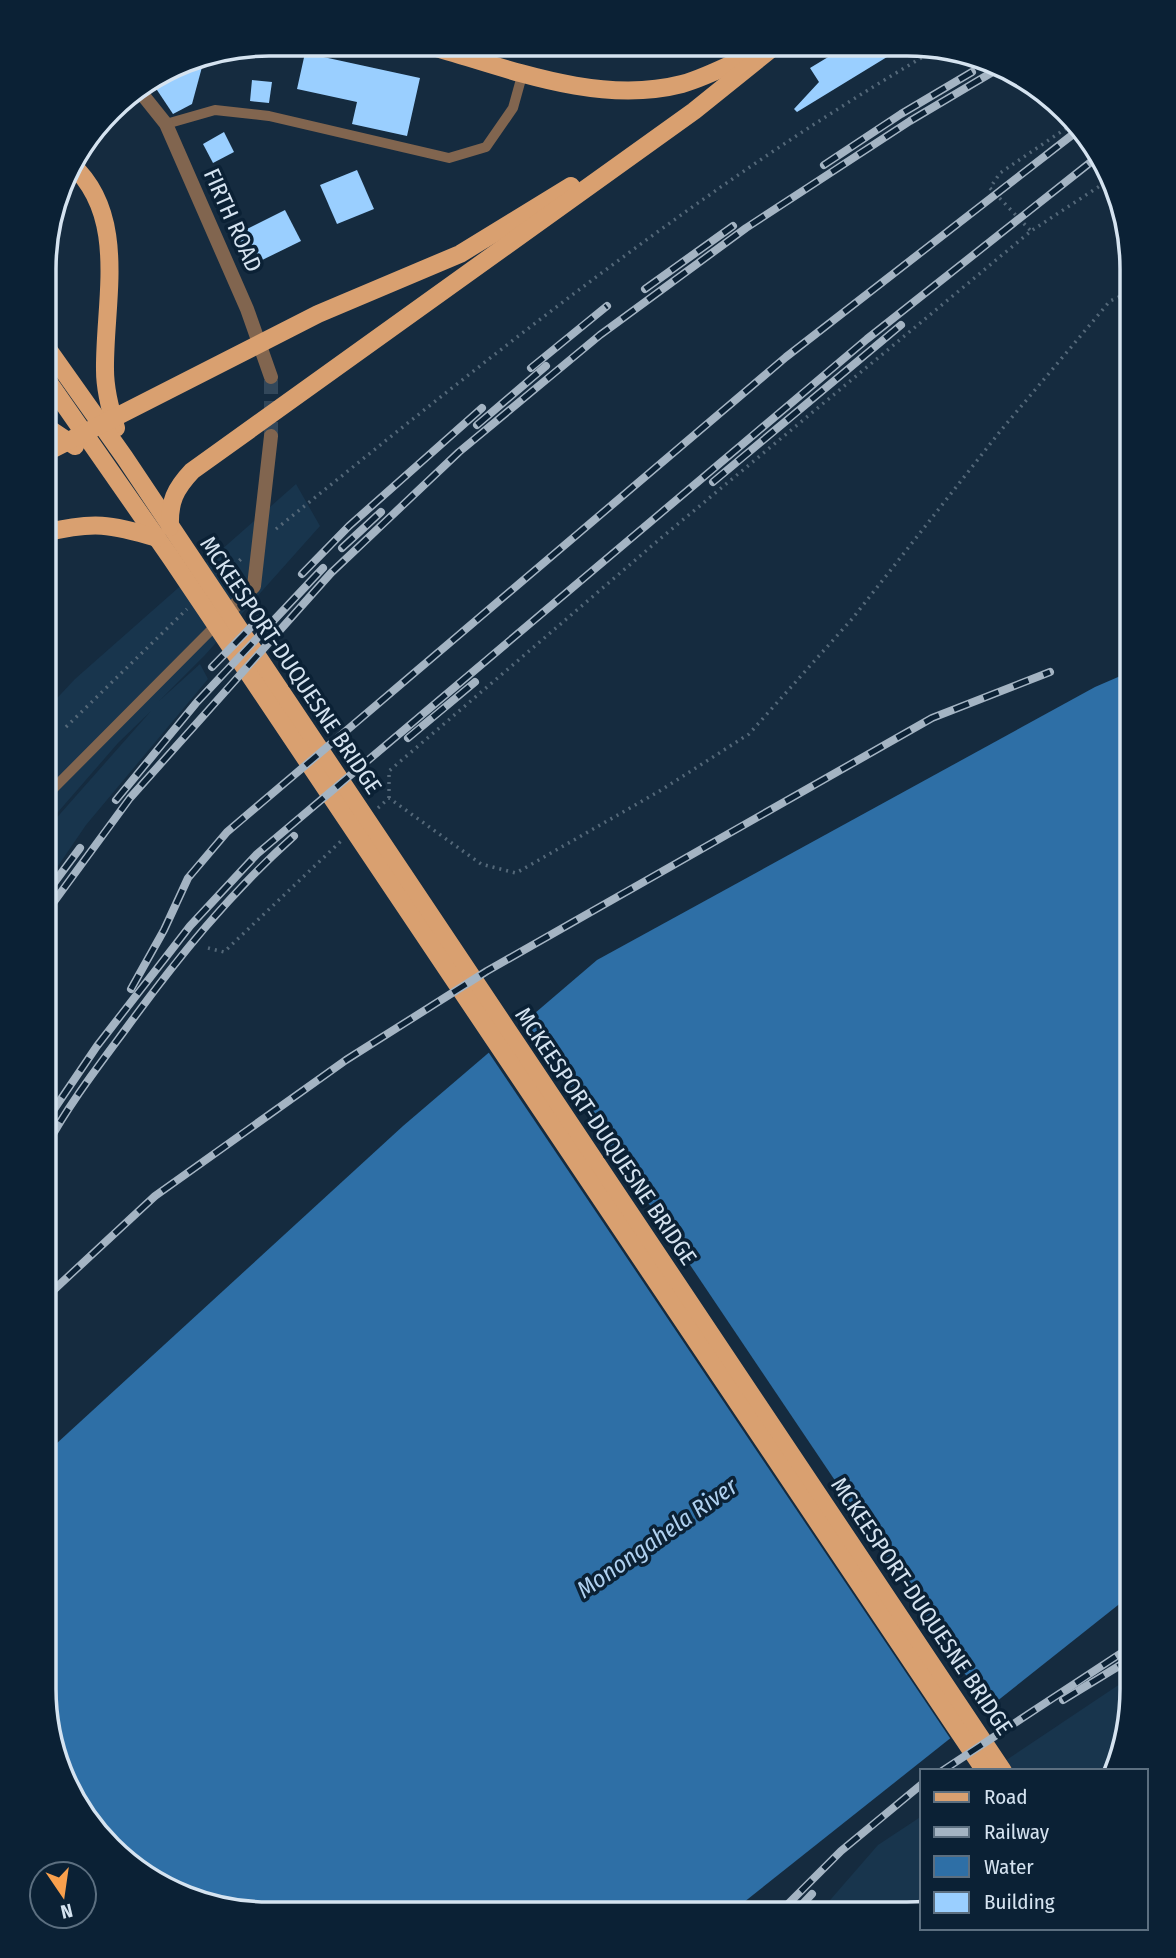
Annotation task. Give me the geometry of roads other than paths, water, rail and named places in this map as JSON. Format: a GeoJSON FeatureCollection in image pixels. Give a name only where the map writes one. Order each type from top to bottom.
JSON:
{"type":"FeatureCollection","features":[{"type":"Feature","properties":{"kind":"main road"},"geometry":{"type":"LineString","coordinates":[[466,56],[568,84],[628,92],[683,84],[745,56]]}},
{"type":"Feature","properties":{"kind":"main road"},"geometry":{"type":"LineString","coordinates":[[163,533],[176,489],[192,471],[694,111],[762,56]]}},
{"type":"Feature","properties":{"kind":"main road"},"geometry":{"type":"LineString","coordinates":[[56,447],[318,314],[460,254],[694,111]]}},
{"type":"Feature","properties":{"kind":"main road"},"geometry":{"type":"LineString","coordinates":[[78,174],[101,206],[106,232],[110,272],[104,371],[109,403],[125,458]]}},
{"type":"Feature","properties":{"kind":"main road"},"geometry":{"type":"LineString","coordinates":[[56,359],[125,458],[163,533]]}},
{"type":"Feature","properties":{"kind":"main road"},"geometry":{"type":"LineString","coordinates":[[56,392],[113,477],[163,533]]}},
{"type":"Feature","properties":{"kind":"main road"},"geometry":{"type":"LineString","coordinates":[[56,434],[113,477]]}},
{"type":"Feature","properties":{"kind":"main road"},"geometry":{"type":"LineString","coordinates":[[56,530],[79,525],[113,525],[163,533]]}},
{"type":"Feature","properties":{"kind":"main road","name":"MCKEESPORT-DUQUESNE BRIDGE"},"geometry":{"type":"LineString","coordinates":[[163,533],[984,1769]]}},
{"type":"Feature","properties":{"kind":"main road","name":"MCKEESPORT-DUQUESNE BRIDGE"},"geometry":{"type":"LineString","coordinates":[[177,554],[1002,1769]]}},
{"type":"Feature","properties":{"kind":"street","name":"FIRTH ROAD"},"geometry":{"type":"LineString","coordinates":[[144,97],[166,124],[247,309],[271,377]]}},
{"type":"Feature","properties":{"kind":"street"},"geometry":{"type":"LineString","coordinates":[[220,621],[254,586],[271,436]]}},
{"type":"Feature","properties":{"kind":"lane"},"geometry":{"type":"LineString","coordinates":[[166,124],[215,110],[269,116],[449,158],[486,147],[513,108],[523,72]]}},
{"type":"Feature","properties":{"kind":"lane"},"geometry":{"type":"LineString","coordinates":[[56,786],[220,621]]}},
{"type":"Feature","properties":{"kind":"water","name":"Monongahela River"},"geometry":{"type":"Polygon","coordinates":[[[1120,676],[1120,1604],[744,1902],[241,1900],[187,1886],[139,1858],[118,1840],[85,1796],[72,1771],[60,1731],[56,1703],[56,1444],[403,1126],[597,960],[1095,687],[1120,676]]]}},
{"type":"Feature","properties":{"kind":"tunnel"},"geometry":{"type":"LineString","coordinates":[[271,377],[271,436]]}},
{"type":"Feature","properties":{"kind":"railway"},"geometry":{"type":"LineString","coordinates":[[824,165],[901,114],[972,72]]}},
{"type":"Feature","properties":{"kind":"railway"},"geometry":{"type":"LineString","coordinates":[[56,899],[130,798],[331,573],[459,452],[600,335],[746,228],[910,121],[991,73]]}},
{"type":"Feature","properties":{"kind":"railway"},"geometry":{"type":"LineString","coordinates":[[131,989],[164,930],[188,878],[227,832],[786,357],[1072,135]]}},
{"type":"Feature","properties":{"kind":"railway"},"geometry":{"type":"LineString","coordinates":[[56,1106],[97,1046],[190,926],[257,854],[867,339],[1091,162]]}},
{"type":"Feature","properties":{"kind":"railway"},"geometry":{"type":"LineString","coordinates":[[645,289],[733,226]]}},
{"type":"Feature","properties":{"kind":"railway"},"geometry":{"type":"LineString","coordinates":[[531,368],[607,306]]}},
{"type":"Feature","properties":{"kind":"railway"},"geometry":{"type":"LineString","coordinates":[[713,482],[901,325]]}},
{"type":"Feature","properties":{"kind":"railway"},"geometry":{"type":"LineString","coordinates":[[477,425],[546,366]]}},
{"type":"Feature","properties":{"kind":"railway"},"geometry":{"type":"LineString","coordinates":[[302,574],[349,526],[482,408]]}},
{"type":"Feature","properties":{"kind":"railway"},"geometry":{"type":"LineString","coordinates":[[342,548],[381,512]]}},
{"type":"Feature","properties":{"kind":"railway"},"geometry":{"type":"LineString","coordinates":[[116,800],[197,702],[323,568]]}},
{"type":"Feature","properties":{"kind":"railway"},"geometry":{"type":"LineString","coordinates":[[212,667],[259,619]]}},
{"type":"Feature","properties":{"kind":"railway"},"geometry":{"type":"LineString","coordinates":[[56,1288],[155,1196],[346,1060],[487,971],[932,718],[1050,672]]}},
{"type":"Feature","properties":{"kind":"railway"},"geometry":{"type":"LineString","coordinates":[[408,738],[475,682]]}},
{"type":"Feature","properties":{"kind":"railway"},"geometry":{"type":"LineString","coordinates":[[56,1129],[93,1074],[184,953],[225,904],[294,836]]}},
{"type":"Feature","properties":{"kind":"railway"},"geometry":{"type":"LineString","coordinates":[[56,880],[80,848]]}},
{"type":"Feature","properties":{"kind":"railway"},"geometry":{"type":"LineString","coordinates":[[945,1769],[1120,1654]]}},
{"type":"Feature","properties":{"kind":"railway"},"geometry":{"type":"LineString","coordinates":[[1063,1700],[1120,1665]]}},
{"type":"Feature","properties":{"kind":"railway"},"geometry":{"type":"LineString","coordinates":[[790,1902],[841,1851],[920,1786]]}},
{"type":"Feature","properties":{"kind":"railway"},"geometry":{"type":"LineString","coordinates":[[804,1902],[812,1894]]}}]}
